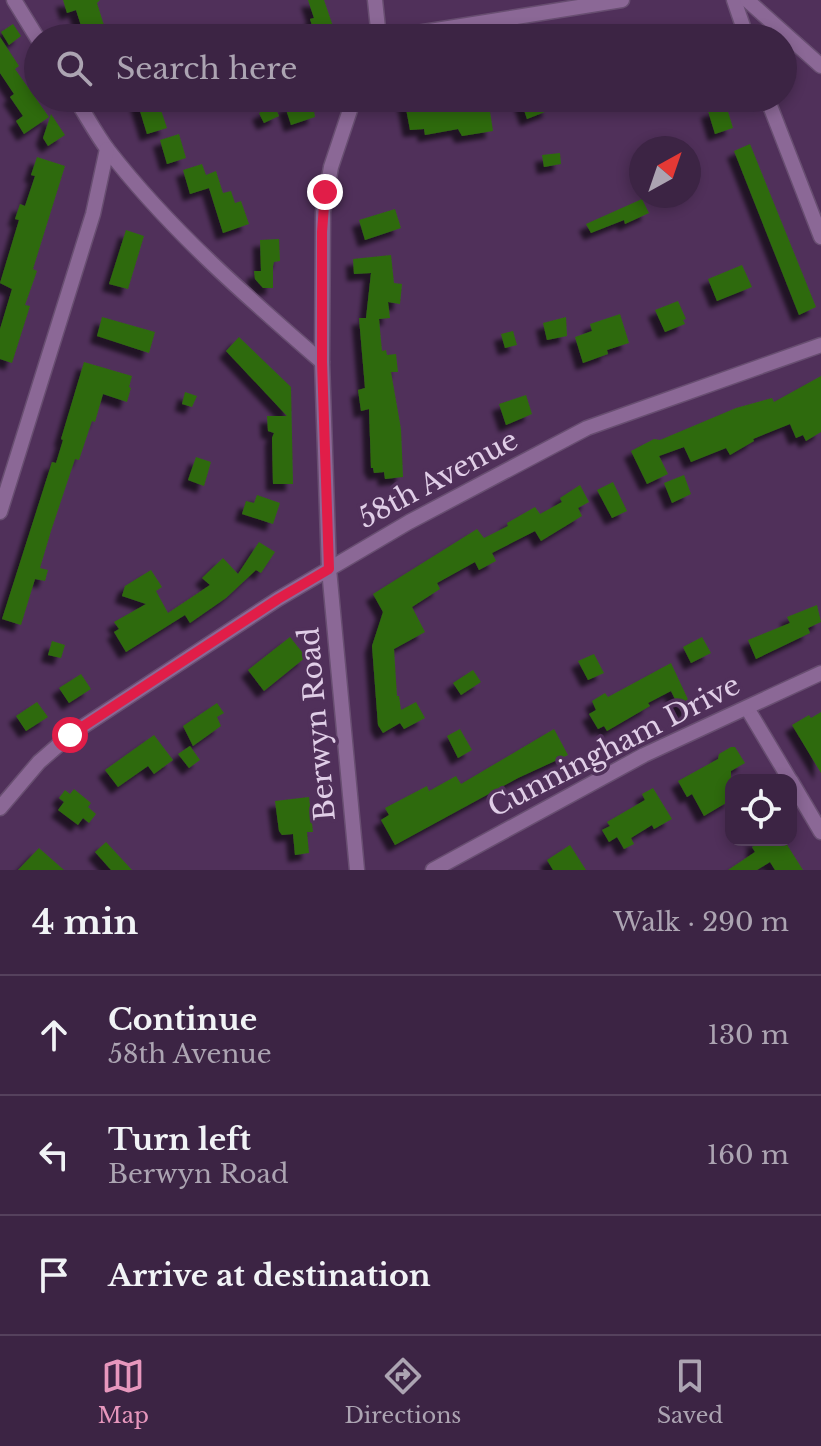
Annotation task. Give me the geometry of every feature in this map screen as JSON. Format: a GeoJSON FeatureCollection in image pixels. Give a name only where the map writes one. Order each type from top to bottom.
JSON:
{"type":"FeatureCollection","features":[{"type":"Feature","properties":{"kind":"street"},"geometry":{"type":"LineString","coordinates":[[14,0],[29,24]]}},
{"type":"Feature","properties":{"kind":"street"},"geometry":{"type":"LineString","coordinates":[[375,0],[378,24]]}},
{"type":"Feature","properties":{"kind":"street"},"geometry":{"type":"LineString","coordinates":[[473,24],[622,0]]}},
{"type":"Feature","properties":{"kind":"street"},"geometry":{"type":"LineString","coordinates":[[734,0],[742,24]]}},
{"type":"Feature","properties":{"kind":"street"},"geometry":{"type":"LineString","coordinates":[[747,0],[774,24]]}},
{"type":"Feature","properties":{"kind":"street"},"geometry":{"type":"LineString","coordinates":[[797,45],[821,66]]}},
{"type":"Feature","properties":{"kind":"street"},"geometry":{"type":"LineString","coordinates":[[84,112],[107,149],[195,246],[322,362]]}},
{"type":"Feature","properties":{"kind":"street","name":"Berwyn Road"},"geometry":{"type":"LineString","coordinates":[[349,112],[331,167],[323,212],[322,362],[329,569],[357,870]]}},
{"type":"Feature","properties":{"kind":"street"},"geometry":{"type":"LineString","coordinates":[[772,112],[821,237]]}},
{"type":"Feature","properties":{"kind":"street"},"geometry":{"type":"LineString","coordinates":[[0,512],[93,214],[107,149]]}},
{"type":"Feature","properties":{"kind":"street","name":"58th Avenue"},"geometry":{"type":"LineString","coordinates":[[0,808],[39,762],[70,735],[278,599],[409,522],[587,428],[821,345]]}},
{"type":"Feature","properties":{"kind":"street","name":"Cunningham Drive"},"geometry":{"type":"LineString","coordinates":[[433,870],[644,755],[821,673]]}},
{"type":"Feature","properties":{"kind":"street"},"geometry":{"type":"LineString","coordinates":[[747,708],[787,774]]}},
{"type":"Feature","properties":{"kind":"street"},"geometry":{"type":"LineString","coordinates":[[797,791],[821,832]]}},
{"type":"Feature","properties":{"kind":"building"},"geometry":{"type":"Polygon","coordinates":[[[63,0],[100,0],[97,3],[104,24],[80,24],[76,10],[67,13],[63,0]]]}},
{"type":"Feature","properties":{"kind":"building"},"geometry":{"type":"Polygon","coordinates":[[[308,0],[324,0],[332,24],[312,24],[310,19],[314,18],[308,0]]]}},
{"type":"Feature","properties":{"kind":"building"},"geometry":{"type":"Polygon","coordinates":[[[13,24],[21,36],[9,45],[1,32],[13,24]]]}},
{"type":"Feature","properties":{"kind":"building"},"geometry":{"type":"Polygon","coordinates":[[[0,37],[19,66],[15,69],[24,82],[24,112],[45,112],[49,117],[24,134],[16,121],[23,116],[10,97],[14,94],[0,73],[0,37]]]}},
{"type":"Feature","properties":{"kind":"building"},"geometry":{"type":"Polygon","coordinates":[[[140,112],[162,112],[167,128],[147,134],[140,112]]]}},
{"type":"Feature","properties":{"kind":"building"},"geometry":{"type":"Polygon","coordinates":[[[277,112],[279,116],[264,123],[259,113],[277,112]]]}},
{"type":"Feature","properties":{"kind":"building"},"geometry":{"type":"Polygon","coordinates":[[[287,112],[314,112],[315,117],[291,125],[287,112]]]}},
{"type":"Feature","properties":{"kind":"building"},"geometry":{"type":"Polygon","coordinates":[[[407,112],[490,112],[493,131],[462,136],[458,129],[425,135],[424,129],[410,130],[407,112]]]}},
{"type":"Feature","properties":{"kind":"building"},"geometry":{"type":"Polygon","coordinates":[[[525,112],[545,112],[527,119],[525,112]]]}},
{"type":"Feature","properties":{"kind":"building"},"geometry":{"type":"Polygon","coordinates":[[[708,112],[728,112],[733,128],[715,134],[708,112]]]}},
{"type":"Feature","properties":{"kind":"building"},"geometry":{"type":"Polygon","coordinates":[[[51,114],[65,135],[48,146],[43,138],[51,114]]]}},
{"type":"Feature","properties":{"kind":"building"},"geometry":{"type":"Polygon","coordinates":[[[179,134],[186,158],[167,164],[160,140],[179,134]]]}},
{"type":"Feature","properties":{"kind":"building"},"geometry":{"type":"Polygon","coordinates":[[[750,144],[816,307],[799,315],[734,151],[750,144]]]}},
{"type":"Feature","properties":{"kind":"building"},"geometry":{"type":"Polygon","coordinates":[[[560,153],[561,164],[544,167],[542,155],[560,153]]]}},
{"type":"Feature","properties":{"kind":"building"},"geometry":{"type":"Polygon","coordinates":[[[37,157],[65,166],[33,269],[37,271],[25,305],[30,306],[12,363],[0,359],[0,329],[12,289],[0,283],[19,220],[15,219],[20,204],[25,206],[35,176],[31,175],[37,157]]]}},
{"type":"Feature","properties":{"kind":"building"},"geometry":{"type":"Polygon","coordinates":[[[202,164],[206,175],[216,171],[223,193],[231,191],[235,203],[241,201],[249,224],[223,233],[209,188],[190,194],[183,170],[202,164]]]}},
{"type":"Feature","properties":{"kind":"building"},"geometry":{"type":"Polygon","coordinates":[[[629,205],[629,208],[646,208],[649,213],[625,224],[624,220],[591,233],[586,224],[629,205]]]}},
{"type":"Feature","properties":{"kind":"building"},"geometry":{"type":"Polygon","coordinates":[[[395,209],[401,228],[365,240],[359,220],[395,209]]]}},
{"type":"Feature","properties":{"kind":"building"},"geometry":{"type":"Polygon","coordinates":[[[126,230],[144,236],[128,289],[109,284],[126,230]]]}},
{"type":"Feature","properties":{"kind":"building"},"geometry":{"type":"Polygon","coordinates":[[[279,239],[280,261],[274,262],[273,288],[263,288],[255,279],[254,271],[261,271],[260,240],[279,239]]]}},
{"type":"Feature","properties":{"kind":"building"},"geometry":{"type":"Polygon","coordinates":[[[391,255],[394,283],[402,284],[400,304],[388,302],[390,318],[379,319],[382,351],[386,350],[387,355],[396,354],[398,372],[391,372],[401,429],[403,477],[385,479],[384,472],[374,473],[371,468],[369,409],[361,411],[358,390],[365,388],[359,318],[366,318],[371,273],[354,274],[353,259],[391,255]]]}},
{"type":"Feature","properties":{"kind":"building"},"geometry":{"type":"Polygon","coordinates":[[[742,265],[752,287],[717,301],[708,279],[742,265]]]}},
{"type":"Feature","properties":{"kind":"building"},"geometry":{"type":"Polygon","coordinates":[[[678,301],[686,319],[683,320],[685,324],[665,332],[655,310],[678,301]]]}},
{"type":"Feature","properties":{"kind":"building"},"geometry":{"type":"Polygon","coordinates":[[[620,314],[629,343],[583,363],[575,337],[592,331],[590,324],[620,314]]]}},
{"type":"Feature","properties":{"kind":"building"},"geometry":{"type":"Polygon","coordinates":[[[102,317],[155,332],[149,353],[97,336],[102,317]]]}},
{"type":"Feature","properties":{"kind":"building"},"geometry":{"type":"Polygon","coordinates":[[[566,317],[567,336],[547,340],[543,323],[566,317]]]}},
{"type":"Feature","properties":{"kind":"building"},"geometry":{"type":"Polygon","coordinates":[[[513,331],[517,345],[505,348],[501,334],[513,331]]]}},
{"type":"Feature","properties":{"kind":"building"},"geometry":{"type":"Polygon","coordinates":[[[239,337],[291,387],[293,484],[273,484],[274,433],[268,431],[267,416],[287,416],[226,351],[239,337]]]}},
{"type":"Feature","properties":{"kind":"building"},"geometry":{"type":"Polygon","coordinates":[[[84,362],[132,376],[131,388],[127,402],[103,394],[79,460],[75,459],[51,531],[40,568],[48,570],[45,581],[35,579],[21,625],[2,619],[52,462],[56,463],[84,362]]]}},
{"type":"Feature","properties":{"kind":"building"},"geometry":{"type":"Polygon","coordinates":[[[821,376],[821,432],[806,441],[803,435],[796,438],[790,424],[753,439],[730,455],[726,448],[691,462],[684,447],[659,456],[668,474],[647,484],[631,451],[736,408],[772,398],[774,402],[821,376]]]}},
{"type":"Feature","properties":{"kind":"building"},"geometry":{"type":"Polygon","coordinates":[[[185,392],[197,396],[192,407],[182,404],[185,392]]]}},
{"type":"Feature","properties":{"kind":"building"},"geometry":{"type":"Polygon","coordinates":[[[526,395],[532,414],[506,425],[499,404],[526,395]]]}},
{"type":"Feature","properties":{"kind":"building"},"geometry":{"type":"Polygon","coordinates":[[[196,457],[211,462],[204,486],[188,480],[196,457]]]}},
{"type":"Feature","properties":{"kind":"building"},"geometry":{"type":"Polygon","coordinates":[[[684,475],[691,494],[672,503],[664,483],[684,475]]]}},
{"type":"Feature","properties":{"kind":"building"},"geometry":{"type":"Polygon","coordinates":[[[613,482],[627,511],[612,518],[597,490],[613,482]]]}},
{"type":"Feature","properties":{"kind":"building"},"geometry":{"type":"Polygon","coordinates":[[[580,485],[589,502],[578,508],[582,516],[541,541],[535,531],[492,553],[496,561],[479,570],[475,562],[437,583],[440,589],[412,607],[425,632],[394,649],[397,696],[401,710],[416,702],[425,718],[404,729],[400,723],[383,733],[378,725],[372,646],[383,612],[373,594],[477,529],[484,538],[535,507],[540,514],[562,502],[560,498],[580,485]]]}},
{"type":"Feature","properties":{"kind":"building"},"geometry":{"type":"Polygon","coordinates":[[[257,495],[280,503],[273,524],[242,514],[246,501],[254,503],[257,495]]]}},
{"type":"Feature","properties":{"kind":"building"},"geometry":{"type":"Polygon","coordinates":[[[259,542],[275,552],[261,573],[256,570],[226,598],[190,623],[185,615],[126,652],[114,632],[119,629],[114,622],[146,604],[122,596],[125,586],[151,570],[162,587],[156,591],[168,613],[210,585],[202,578],[223,558],[238,574],[259,542]]]}},
{"type":"Feature","properties":{"kind":"building"},"geometry":{"type":"Polygon","coordinates":[[[817,605],[821,622],[808,628],[810,633],[756,659],[748,640],[790,623],[787,617],[817,605]]]}},
{"type":"Feature","properties":{"kind":"building"},"geometry":{"type":"Polygon","coordinates":[[[290,637],[306,657],[264,691],[248,670],[290,637]]]}},
{"type":"Feature","properties":{"kind":"building"},"geometry":{"type":"Polygon","coordinates":[[[702,637],[711,653],[691,663],[683,647],[702,637]]]}},
{"type":"Feature","properties":{"kind":"building"},"geometry":{"type":"Polygon","coordinates":[[[52,641],[65,645],[61,658],[48,655],[52,641]]]}},
{"type":"Feature","properties":{"kind":"building"},"geometry":{"type":"Polygon","coordinates":[[[594,654],[604,673],[588,680],[578,661],[594,654]]]}},
{"type":"Feature","properties":{"kind":"building"},"geometry":{"type":"Polygon","coordinates":[[[671,663],[692,708],[682,713],[671,691],[607,731],[604,726],[598,729],[589,714],[596,710],[592,701],[605,693],[608,697],[671,663]]]}},
{"type":"Feature","properties":{"kind":"building"},"geometry":{"type":"Polygon","coordinates":[[[473,670],[481,682],[461,695],[453,683],[473,670]]]}},
{"type":"Feature","properties":{"kind":"building"},"geometry":{"type":"Polygon","coordinates":[[[81,674],[91,689],[69,703],[59,688],[81,674]]]}},
{"type":"Feature","properties":{"kind":"building"},"geometry":{"type":"Polygon","coordinates":[[[37,702],[48,717],[26,731],[16,716],[37,702]]]}},
{"type":"Feature","properties":{"kind":"building"},"geometry":{"type":"Polygon","coordinates":[[[217,703],[224,713],[217,717],[221,726],[193,746],[183,726],[217,703]]]}},
{"type":"Feature","properties":{"kind":"building"},"geometry":{"type":"Polygon","coordinates":[[[821,712],[821,773],[792,725],[821,712]]]}},
{"type":"Feature","properties":{"kind":"building"},"geometry":{"type":"Polygon","coordinates":[[[460,729],[472,750],[458,758],[447,736],[460,729]]]}},
{"type":"Feature","properties":{"kind":"building"},"geometry":{"type":"Polygon","coordinates":[[[554,729],[568,755],[518,778],[395,845],[381,820],[389,815],[385,808],[427,786],[429,791],[456,776],[461,784],[554,729]]]}},
{"type":"Feature","properties":{"kind":"building"},"geometry":{"type":"Polygon","coordinates":[[[154,735],[173,760],[154,774],[148,766],[118,787],[105,770],[154,735]]]}},
{"type":"Feature","properties":{"kind":"building"},"geometry":{"type":"Polygon","coordinates":[[[190,746],[200,760],[189,768],[178,754],[190,746]]]}},
{"type":"Feature","properties":{"kind":"building"},"geometry":{"type":"Polygon","coordinates":[[[735,747],[745,763],[731,774],[725,774],[725,804],[704,816],[692,794],[687,797],[678,781],[718,759],[719,754],[735,747]]]}},
{"type":"Feature","properties":{"kind":"building"},"geometry":{"type":"Polygon","coordinates":[[[653,788],[672,819],[654,829],[652,825],[631,838],[634,844],[624,849],[617,837],[609,842],[602,830],[610,826],[607,822],[645,800],[642,794],[653,788]]]}},
{"type":"Feature","properties":{"kind":"building"},"geometry":{"type":"Polygon","coordinates":[[[74,789],[91,803],[88,807],[96,814],[89,823],[83,818],[78,825],[58,810],[64,802],[59,798],[65,790],[70,794],[74,789]]]}},
{"type":"Feature","properties":{"kind":"building"},"geometry":{"type":"Polygon","coordinates":[[[309,797],[313,832],[307,832],[309,853],[295,855],[293,834],[282,835],[279,831],[275,801],[309,797]]]}},
{"type":"Feature","properties":{"kind":"building"},"geometry":{"type":"Polygon","coordinates":[[[106,842],[132,870],[111,870],[95,852],[106,842]]]}},
{"type":"Feature","properties":{"kind":"building"},"geometry":{"type":"Polygon","coordinates":[[[570,845],[586,870],[553,870],[547,860],[570,845]]]}},
{"type":"Feature","properties":{"kind":"building"},"geometry":{"type":"Polygon","coordinates":[[[788,846],[803,870],[775,870],[770,862],[757,870],[728,870],[755,852],[752,847],[788,846]]]}},
{"type":"Feature","properties":{"kind":"building"},"geometry":{"type":"Polygon","coordinates":[[[39,848],[64,870],[18,870],[39,848]]]}},
{"type":"Feature","properties":{"kind":"route"},"geometry":{"type":"LineString","coordinates":[[70,735],[329,569],[322,362],[325,192]]}}]}
